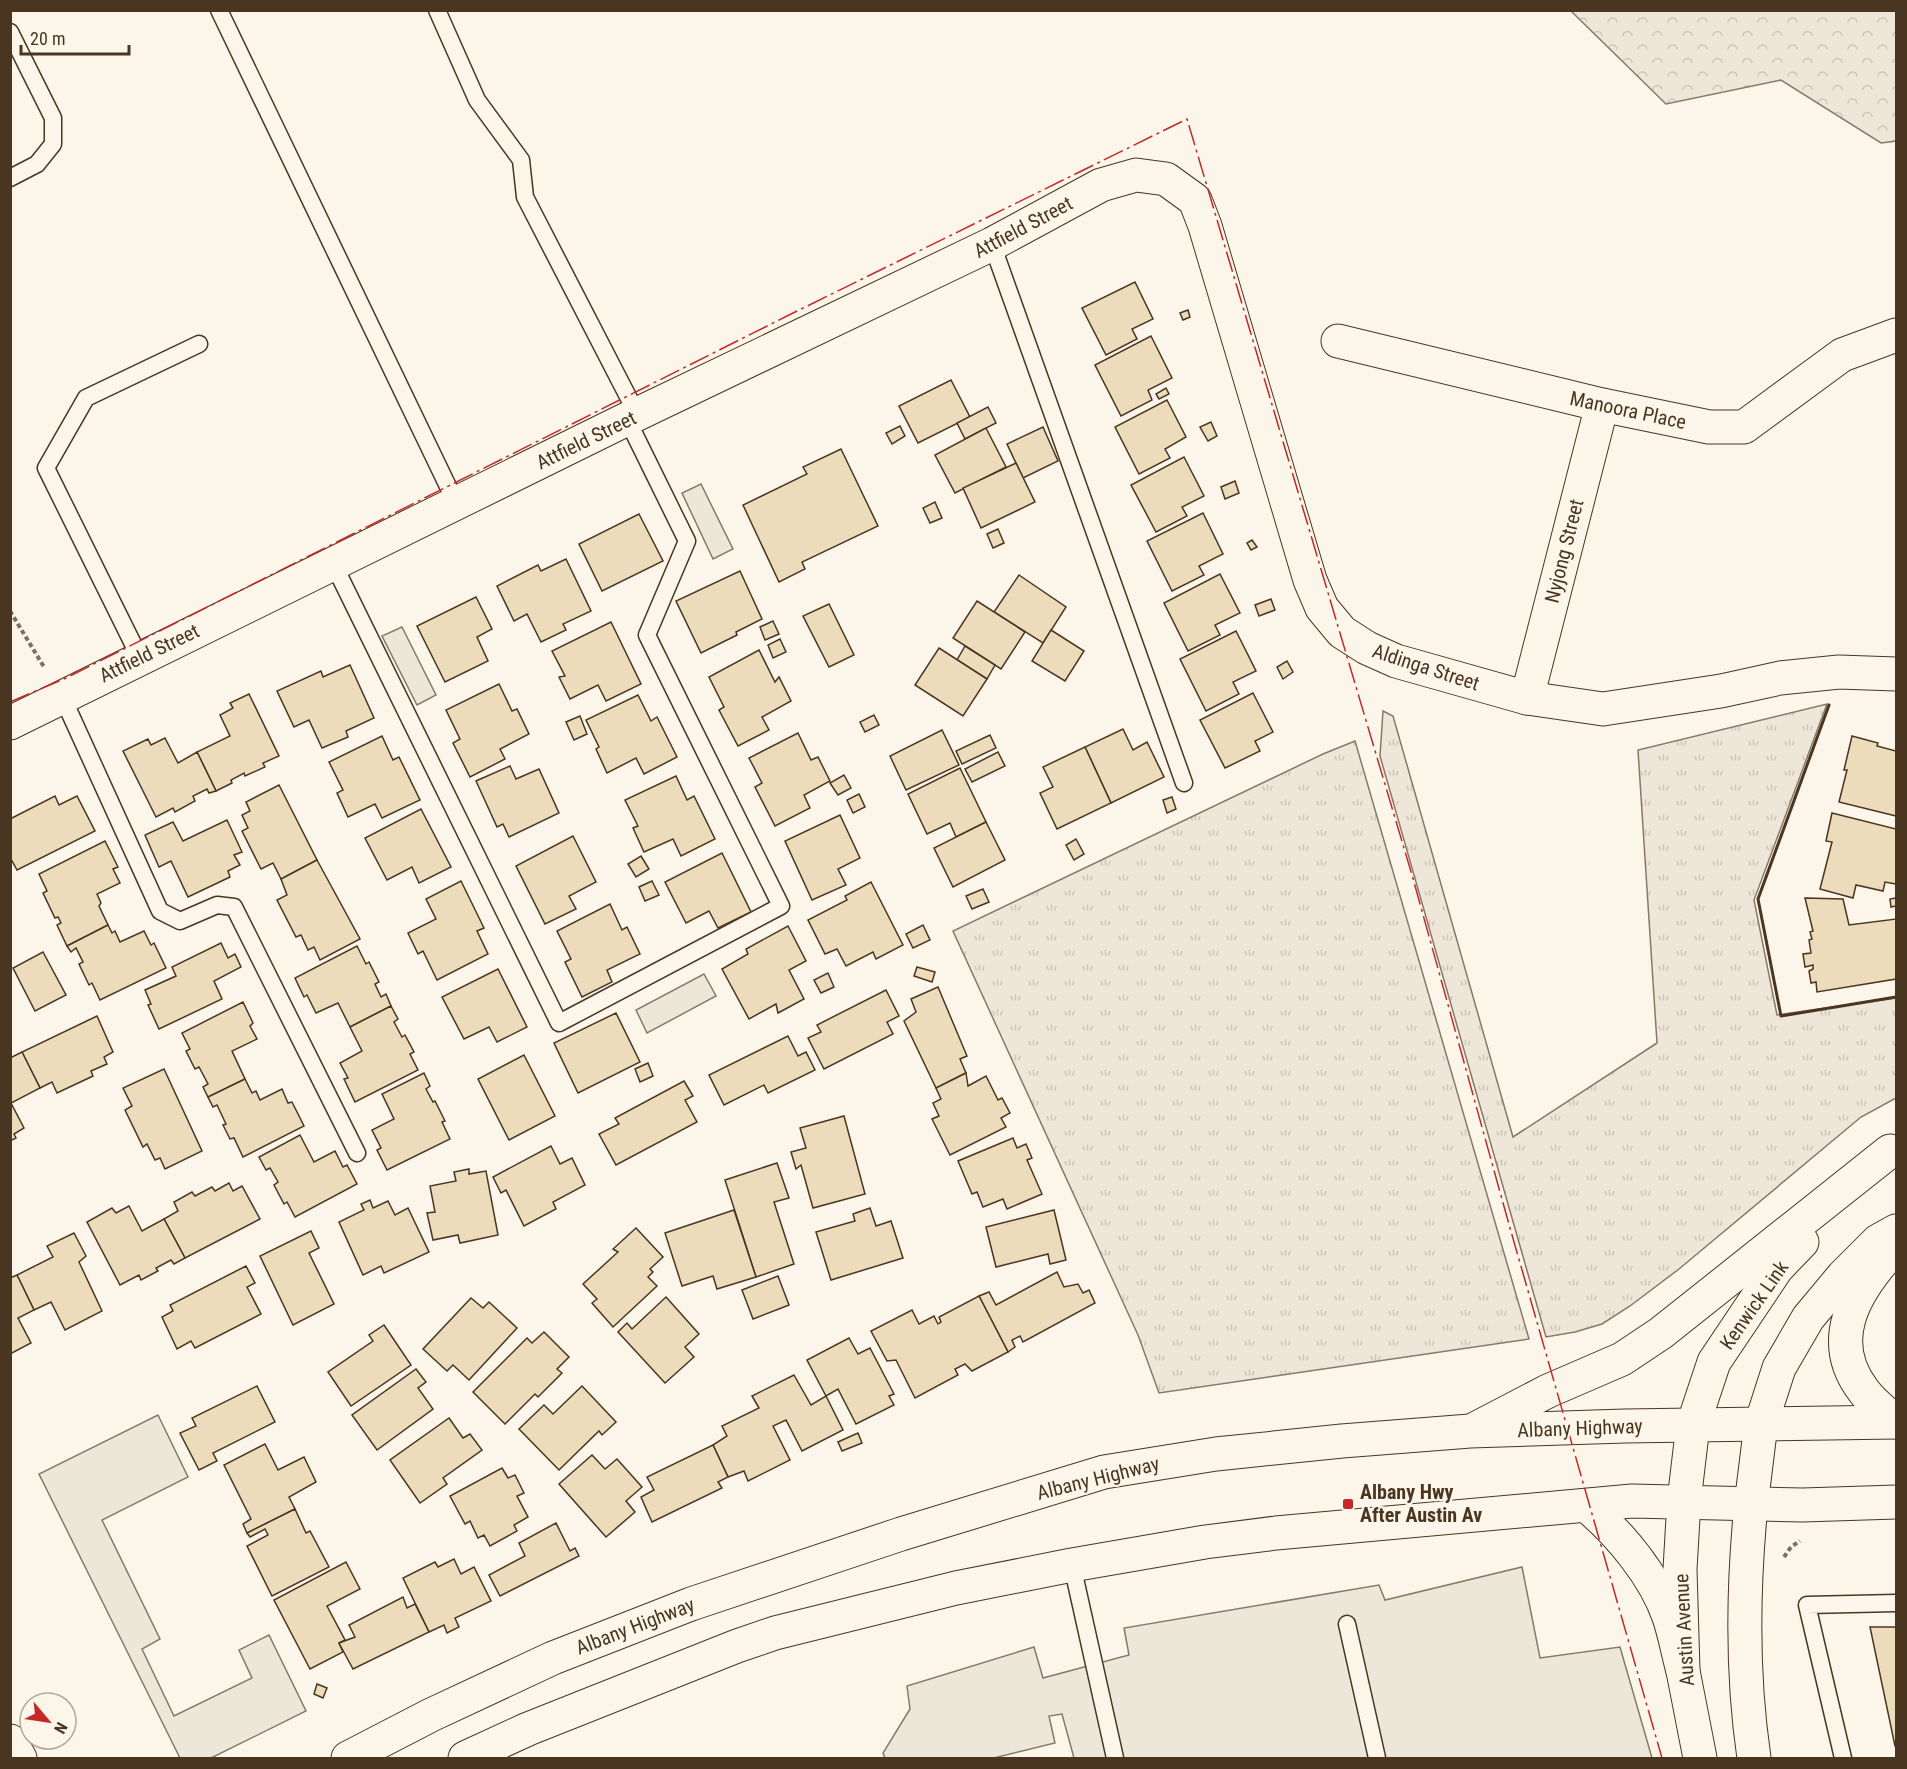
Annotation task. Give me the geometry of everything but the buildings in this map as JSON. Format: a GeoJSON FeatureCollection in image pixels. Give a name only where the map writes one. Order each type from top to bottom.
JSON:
{"type":"FeatureCollection","features":[{"type":"Feature","properties":{"kind":"main road","name":"Attfield Street"},"geometry":{"type":"LineString","coordinates":[[10,723],[632,417],[992,244],[1101,185],[1136,175],[1166,179]]}},
{"type":"Feature","properties":{"kind":"main road","name":"Aldinga Street"},"geometry":{"type":"LineString","coordinates":[[1166,179],[1195,200],[1205,226],[1310,580],[1322,608],[1342,632],[1377,653],[1396,661],[1527,698],[1603,709],[1721,691],[1780,678],[1839,672],[1896,674]]}},
{"type":"Feature","properties":{"kind":"main road","name":"Manoora Place"},"geometry":{"type":"LineString","coordinates":[[1338,341],[1602,405],[1709,427],[1744,427],[1842,355],[1896,335]]}},
{"type":"Feature","properties":{"kind":"main road","name":"Nyjong Street"},"geometry":{"type":"LineString","coordinates":[[1527,698],[1602,405]]}},
{"type":"Feature","properties":{"kind":"main road","name":"Kenwick Link"},"geometry":{"type":"LineString","coordinates":[[1684,1501],[1693,1425],[1714,1362],[1777,1268],[1893,1149]]}},
{"type":"Feature","properties":{"kind":"main road"},"geometry":{"type":"LineString","coordinates":[[1470,1431],[1548,1391],[1622,1359],[1661,1333],[1893,1149]]}},
{"type":"Feature","properties":{"kind":"main road"},"geometry":{"type":"LineString","coordinates":[[1754,1758],[1749,1725],[1746,1559],[1761,1424],[1779,1368],[1808,1318],[1843,1276],[1878,1242],[1896,1231]]}},
{"type":"Feature","properties":{"kind":"main road"},"geometry":{"type":"LineString","coordinates":[[1896,1246],[1878,1266],[1855,1300],[1847,1320],[1846,1339],[1846,1353],[1856,1380],[1879,1408],[1896,1422]]}},
{"type":"Feature","properties":{"kind":"main road","name":"Albany Highway"},"geometry":{"type":"LineString","coordinates":[[348,1758],[431,1715],[553,1658],[691,1604],[901,1534],[1104,1472],[1216,1454],[1470,1431],[1896,1422]]}},
{"type":"Feature","properties":{"kind":"main road"},"geometry":{"type":"LineString","coordinates":[[465,1758],[528,1728],[775,1633],[956,1588],[1072,1565],[1205,1542],[1276,1533],[1632,1501],[1751,1505],[1896,1502]]}},
{"type":"Feature","properties":{"kind":"main road","name":"Austin Avenue"},"geometry":{"type":"LineString","coordinates":[[1684,1501],[1680,1569],[1683,1671],[1700,1758]]}},
{"type":"Feature","properties":{"kind":"main road"},"geometry":{"type":"LineString","coordinates":[[1587,1506],[1625,1543],[1652,1584],[1669,1617],[1683,1671]]}},
{"type":"Feature","properties":{"kind":"main road"},"geometry":{"type":"LineString","coordinates":[[10,1741],[20,1758]]}},
{"type":"Feature","properties":{"kind":"lane"},"geometry":{"type":"LineString","coordinates":[[219,10],[456,503]]}},
{"type":"Feature","properties":{"kind":"lane"},"geometry":{"type":"LineString","coordinates":[[333,563],[560,1023],[781,906],[646,635],[687,541],[632,417],[525,197],[521,160],[477,100],[437,10]]}},
{"type":"Feature","properties":{"kind":"lane"},"geometry":{"type":"LineString","coordinates":[[10,32],[53,118],[53,144],[37,164],[10,178]]}},
{"type":"Feature","properties":{"kind":"lane"},"geometry":{"type":"LineString","coordinates":[[992,244],[1184,783]]}},
{"type":"Feature","properties":{"kind":"lane"},"geometry":{"type":"LineString","coordinates":[[140,658],[46,468],[86,399],[199,344]]}},
{"type":"Feature","properties":{"kind":"lane"},"geometry":{"type":"LineString","coordinates":[[62,696],[160,911],[180,921],[217,904],[234,907],[357,1153]]}},
{"type":"Feature","properties":{"kind":"lane"},"geometry":{"type":"LineString","coordinates":[[1072,1565],[1115,1758]]}},
{"type":"Feature","properties":{"kind":"lane"},"geometry":{"type":"LineString","coordinates":[[1843,1758],[1807,1605],[1896,1603]]}},
{"type":"Feature","properties":{"kind":"lane"},"geometry":{"type":"LineString","coordinates":[[1347,1624],[1377,1758]]}},
{"type":"Feature","properties":{"kind":"path"},"geometry":{"type":"LineString","coordinates":[[10,611],[62,696]]}},
{"type":"Feature","properties":{"kind":"path"},"geometry":{"type":"LineString","coordinates":[[1781,1560],[1791,1547],[1805,1537]]}},
{"type":"Feature","properties":{"kind":"green space"},"geometry":{"type":"Polygon","coordinates":[[[1571,11],[1896,11],[1896,141],[1881,143],[1781,80],[1666,104],[1571,11]]]}},
{"type":"Feature","properties":{"kind":"green space"},"geometry":{"type":"Polygon","coordinates":[[[1827,704],[1754,900],[1777,1015],[1896,998],[1896,1098],[1861,1117],[1679,1269],[1630,1306],[1602,1324],[1546,1337],[1380,756],[1383,711],[1393,716],[1513,1137],[1657,1043],[1638,750],[1827,704]]]}},
{"type":"Feature","properties":{"kind":"green space"},"geometry":{"type":"Polygon","coordinates":[[[1355,741],[1529,1339],[1159,1393],[1138,1335],[953,931],[1323,754],[1355,741]]]}},
{"type":"Feature","properties":{"kind":"shaded area"},"geometry":{"type":"Polygon","coordinates":[[[701,484],[733,549],[713,559],[682,493],[701,484]]]}},
{"type":"Feature","properties":{"kind":"shaded area"},"geometry":{"type":"Polygon","coordinates":[[[402,627],[436,695],[417,705],[382,636],[402,627]]]}},
{"type":"Feature","properties":{"kind":"shaded area"},"geometry":{"type":"Polygon","coordinates":[[[704,974],[716,996],[647,1033],[636,1010],[704,974]]]}},
{"type":"Feature","properties":{"kind":"shaded area"},"geometry":{"type":"Polygon","coordinates":[[[158,1415],[188,1477],[102,1520],[160,1639],[142,1649],[174,1716],[252,1678],[239,1650],[269,1635],[306,1711],[211,1758],[180,1758],[39,1474],[158,1415]]]}},
{"type":"Feature","properties":{"kind":"shaded area"},"geometry":{"type":"Polygon","coordinates":[[[1522,1567],[1540,1658],[1620,1647],[1652,1758],[1074,1758],[1062,1714],[1049,1716],[1055,1743],[994,1758],[885,1758],[883,1753],[910,1709],[907,1686],[1034,1647],[1043,1678],[1129,1655],[1124,1628],[1379,1585],[1385,1600],[1522,1567]]]}},
{"type":"Feature","properties":{"kind":"wall"},"geometry":{"type":"LineString","coordinates":[[1829,705],[1758,899],[1781,1016],[1896,997]]}},
{"type":"Feature","properties":{"kind":"power"},"geometry":{"type":"LineString","coordinates":[[10,702],[66,678],[787,316],[1187,119],[1412,875],[1510,1228],[1662,1758]]}},
{"type":"Feature","properties":{"kind":"place","name":"Albany Hwy After Austin Av"},"geometry":{"type":"Point","coordinates":[1348,1504]}}]}
